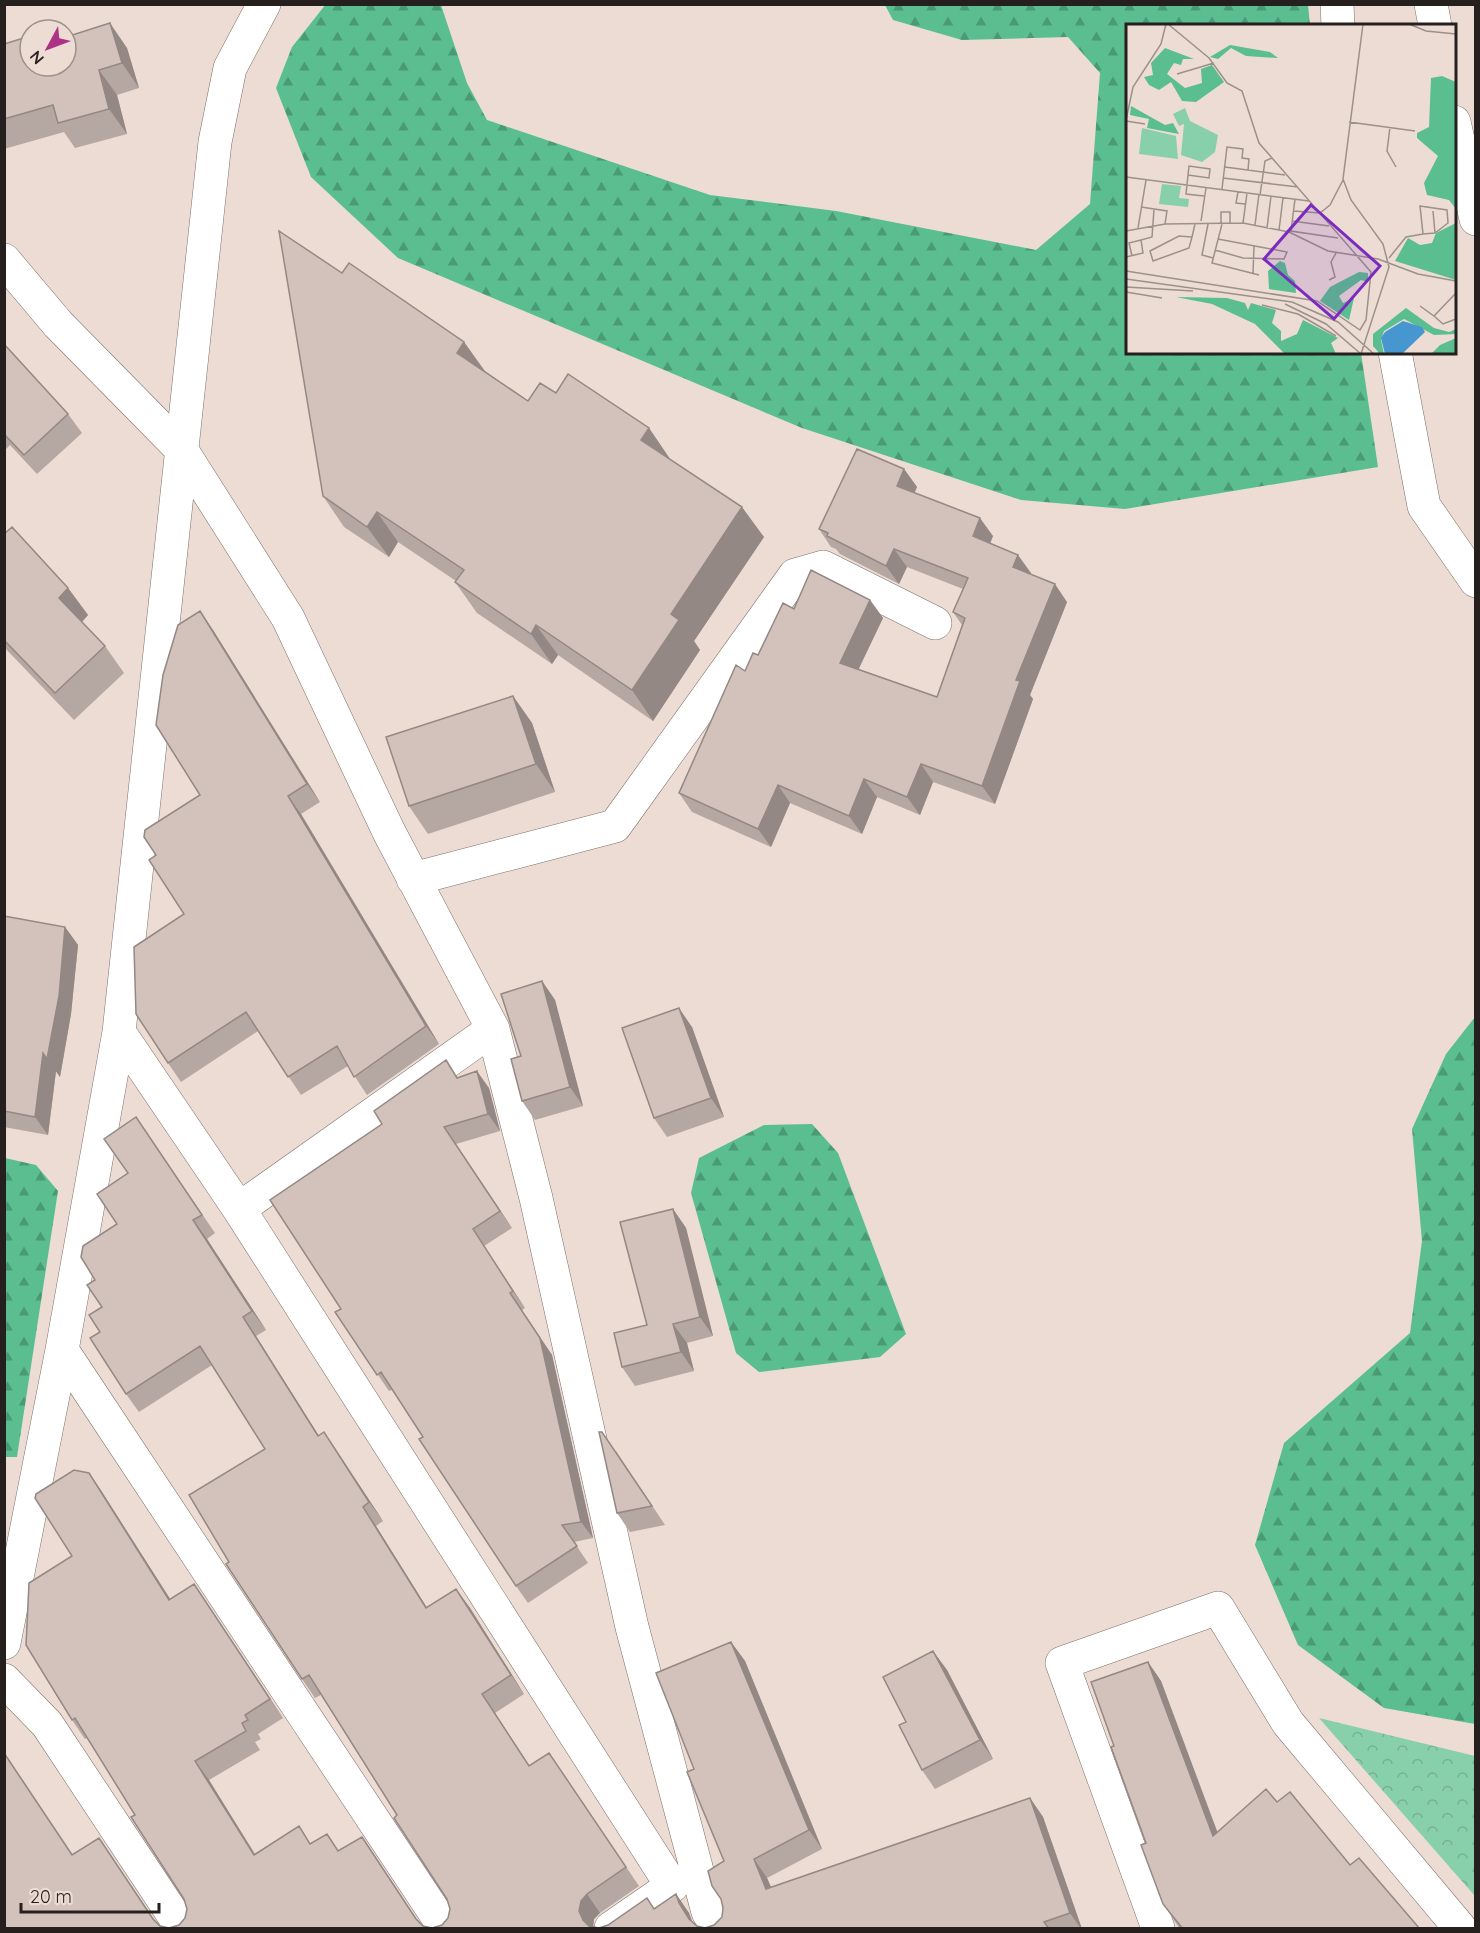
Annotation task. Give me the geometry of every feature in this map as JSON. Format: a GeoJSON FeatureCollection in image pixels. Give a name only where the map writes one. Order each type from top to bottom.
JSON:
{"type":"FeatureCollection","features":[{"type":"Feature","properties":{"kind":"main road"},"geometry":{"type":"LineString","coordinates":[[4,1644],[62,1350],[119,1032],[215,142],[230,68],[264,4]]}},
{"type":"Feature","properties":{"kind":"main road"},"geometry":{"type":"LineString","coordinates":[[1337,4],[1338,24]]}},
{"type":"Feature","properties":{"kind":"main road"},"geometry":{"type":"LineString","coordinates":[[1431,4],[1435,24]]}},
{"type":"Feature","properties":{"kind":"main road"},"geometry":{"type":"LineString","coordinates":[[1456,127],[1476,219]]}},
{"type":"Feature","properties":{"kind":"main road"},"geometry":{"type":"LineString","coordinates":[[4,260],[58,324],[181,449],[288,618],[389,832],[493,1029],[538,1209],[633,1627],[686,1883]]}},
{"type":"Feature","properties":{"kind":"main road"},"geometry":{"type":"LineString","coordinates":[[1395,354],[1424,506],[1476,581]]}},
{"type":"Feature","properties":{"kind":"main road"},"geometry":{"type":"LineString","coordinates":[[413,879],[615,826],[795,575],[823,567],[935,623]]}},
{"type":"Feature","properties":{"kind":"main road"},"geometry":{"type":"LineString","coordinates":[[239,1209],[493,1029]]}},
{"type":"Feature","properties":{"kind":"main road"},"geometry":{"type":"LineString","coordinates":[[119,1032],[718,1929]]}},
{"type":"Feature","properties":{"kind":"main road"},"geometry":{"type":"LineString","coordinates":[[62,1350],[445,1929]]}},
{"type":"Feature","properties":{"kind":"main road"},"geometry":{"type":"LineString","coordinates":[[1158,1929],[1062,1663],[1218,1608],[1288,1723],[1460,1929]]}},
{"type":"Feature","properties":{"kind":"main road"},"geometry":{"type":"LineString","coordinates":[[4,1680],[47,1724],[182,1929]]}},
{"type":"Feature","properties":{"kind":"main road"},"geometry":{"type":"LineString","coordinates":[[611,1929],[686,1883]]}},
{"type":"Feature","properties":{"kind":"green space"},"geometry":{"type":"Polygon","coordinates":[[[326,4],[441,5],[467,83],[487,120],[710,195],[836,211],[1036,250],[1090,204],[1100,73],[1068,37],[962,40],[893,20],[885,5],[1308,5],[1310,24],[1126,24],[1126,354],[1361,354],[1378,467],[1125,509],[1021,500],[802,428],[398,258],[311,177],[276,88],[292,47],[326,4]]]}},
{"type":"Feature","properties":{"kind":"green space"},"geometry":{"type":"Polygon","coordinates":[[[1475,1017],[1475,1724],[1384,1708],[1298,1645],[1255,1545],[1284,1443],[1410,1333],[1422,1241],[1412,1129],[1446,1054],[1475,1017]]]}},
{"type":"Feature","properties":{"kind":"green space"},"geometry":{"type":"Polygon","coordinates":[[[812,1124],[838,1153],[906,1334],[880,1357],[759,1372],[736,1353],[691,1193],[699,1158],[764,1125],[812,1124]]]}},
{"type":"Feature","properties":{"kind":"green space"},"geometry":{"type":"Polygon","coordinates":[[[5,1158],[36,1165],[58,1191],[17,1457],[4,1457],[5,1158]]]}},
{"type":"Feature","properties":{"kind":"green space"},"geometry":{"type":"Polygon","coordinates":[[[1319,1718],[1475,1756],[1475,1896],[1319,1718]]]}},
{"type":"Feature","properties":{"kind":"building"},"geometry":{"type":"Polygon","coordinates":[[[110,23],[122,63],[99,70],[109,109],[58,123],[53,105],[4,119],[4,44],[18,40],[18,78],[78,78],[78,33],[110,23]]]}},
{"type":"Feature","properties":{"kind":"building"},"geometry":{"type":"Polygon","coordinates":[[[279,231],[342,273],[349,263],[464,342],[457,353],[528,401],[540,383],[556,393],[568,374],[649,428],[641,440],[742,507],[671,614],[679,620],[632,690],[536,625],[531,634],[455,582],[464,570],[377,512],[367,527],[323,496],[279,231]]]}},
{"type":"Feature","properties":{"kind":"building"},"geometry":{"type":"Polygon","coordinates":[[[4,344],[68,414],[24,455],[4,434],[4,344]]]}},
{"type":"Feature","properties":{"kind":"building"},"geometry":{"type":"Polygon","coordinates":[[[857,449],[904,469],[897,486],[980,518],[973,536],[1018,555],[1013,567],[1055,584],[1016,680],[1020,681],[982,786],[921,764],[907,797],[864,779],[849,816],[778,785],[758,829],[679,793],[736,665],[745,671],[753,653],[758,655],[783,603],[794,609],[811,570],[870,600],[840,663],[937,697],[965,618],[953,612],[968,578],[894,549],[886,566],[827,536],[828,533],[819,529],[857,449]]]}},
{"type":"Feature","properties":{"kind":"building"},"geometry":{"type":"Polygon","coordinates":[[[12,527],[68,588],[59,598],[105,646],[55,693],[4,640],[4,534],[12,527]]]}},
{"type":"Feature","properties":{"kind":"building"},"geometry":{"type":"Polygon","coordinates":[[[200,611],[307,784],[288,796],[426,1026],[354,1077],[337,1046],[288,1077],[246,1012],[168,1063],[136,1014],[134,947],[184,914],[149,860],[156,855],[144,837],[145,830],[200,795],[156,725],[163,675],[178,625],[200,611]]]}},
{"type":"Feature","properties":{"kind":"building"},"geometry":{"type":"Polygon","coordinates":[[[513,696],[536,764],[409,806],[386,737],[513,696]]]}},
{"type":"Feature","properties":{"kind":"building"},"geometry":{"type":"Polygon","coordinates":[[[4,916],[65,927],[59,996],[47,1059],[43,1053],[35,1117],[4,1111],[4,916]]]}},
{"type":"Feature","properties":{"kind":"building"},"geometry":{"type":"Polygon","coordinates":[[[542,981],[570,1087],[522,1101],[511,1059],[521,1056],[501,994],[542,981]]]}},
{"type":"Feature","properties":{"kind":"building"},"geometry":{"type":"Polygon","coordinates":[[[679,1008],[711,1098],[654,1118],[622,1028],[679,1008]]]}},
{"type":"Feature","properties":{"kind":"building"},"geometry":{"type":"Polygon","coordinates":[[[446,1060],[457,1078],[477,1071],[488,1114],[444,1127],[500,1211],[473,1229],[513,1291],[510,1293],[540,1338],[581,1522],[562,1525],[577,1546],[516,1586],[419,1439],[423,1437],[381,1372],[377,1375],[335,1312],[341,1309],[270,1200],[382,1124],[374,1111],[446,1060]]]}},
{"type":"Feature","properties":{"kind":"building"},"geometry":{"type":"Polygon","coordinates":[[[136,1117],[202,1215],[193,1220],[252,1311],[243,1317],[318,1436],[324,1432],[369,1502],[363,1507],[426,1608],[456,1589],[511,1675],[482,1694],[529,1766],[549,1753],[626,1867],[587,1894],[581,1901],[579,1911],[589,1926],[599,1928],[608,1925],[647,1898],[654,1909],[676,1894],[689,1919],[697,1926],[705,1928],[714,1925],[722,1917],[721,1899],[712,1886],[708,1871],[724,1861],[687,1772],[694,1769],[656,1673],[731,1642],[809,1830],[754,1859],[766,1889],[1030,1798],[1070,1913],[1044,1922],[1049,1929],[4,1929],[4,1753],[72,1855],[99,1838],[160,1926],[169,1928],[179,1925],[185,1918],[187,1909],[184,1899],[131,1817],[135,1815],[75,1718],[72,1720],[26,1645],[29,1583],[72,1556],[35,1498],[36,1494],[74,1470],[89,1473],[169,1600],[194,1584],[270,1699],[245,1715],[248,1720],[242,1723],[246,1731],[195,1761],[254,1855],[299,1826],[310,1844],[327,1834],[338,1851],[362,1837],[416,1919],[423,1926],[432,1928],[442,1925],[448,1918],[450,1909],[447,1899],[394,1818],[397,1815],[309,1675],[302,1679],[226,1564],[229,1562],[189,1495],[265,1449],[200,1346],[126,1394],[90,1338],[100,1332],[89,1315],[102,1307],[87,1285],[95,1280],[81,1257],[83,1246],[117,1224],[97,1194],[128,1173],[104,1139],[136,1117]]]}},
{"type":"Feature","properties":{"kind":"building"},"geometry":{"type":"Polygon","coordinates":[[[673,1209],[700,1317],[673,1324],[681,1352],[622,1367],[614,1333],[647,1325],[620,1222],[673,1209]]]}},
{"type":"Feature","properties":{"kind":"building"},"geometry":{"type":"Polygon","coordinates":[[[599,1432],[602,1432],[652,1506],[617,1513],[599,1432]]]}},
{"type":"Feature","properties":{"kind":"building"},"geometry":{"type":"Polygon","coordinates":[[[933,1651],[980,1740],[922,1770],[899,1725],[906,1722],[883,1677],[933,1651]]]}},
{"type":"Feature","properties":{"kind":"building"},"geometry":{"type":"Polygon","coordinates":[[[1148,1662],[1213,1836],[1266,1789],[1277,1802],[1290,1792],[1350,1865],[1359,1858],[1420,1929],[1183,1929],[1163,1904],[1141,1845],[1146,1843],[1111,1747],[1114,1746],[1091,1682],[1148,1662]]]}}]}
